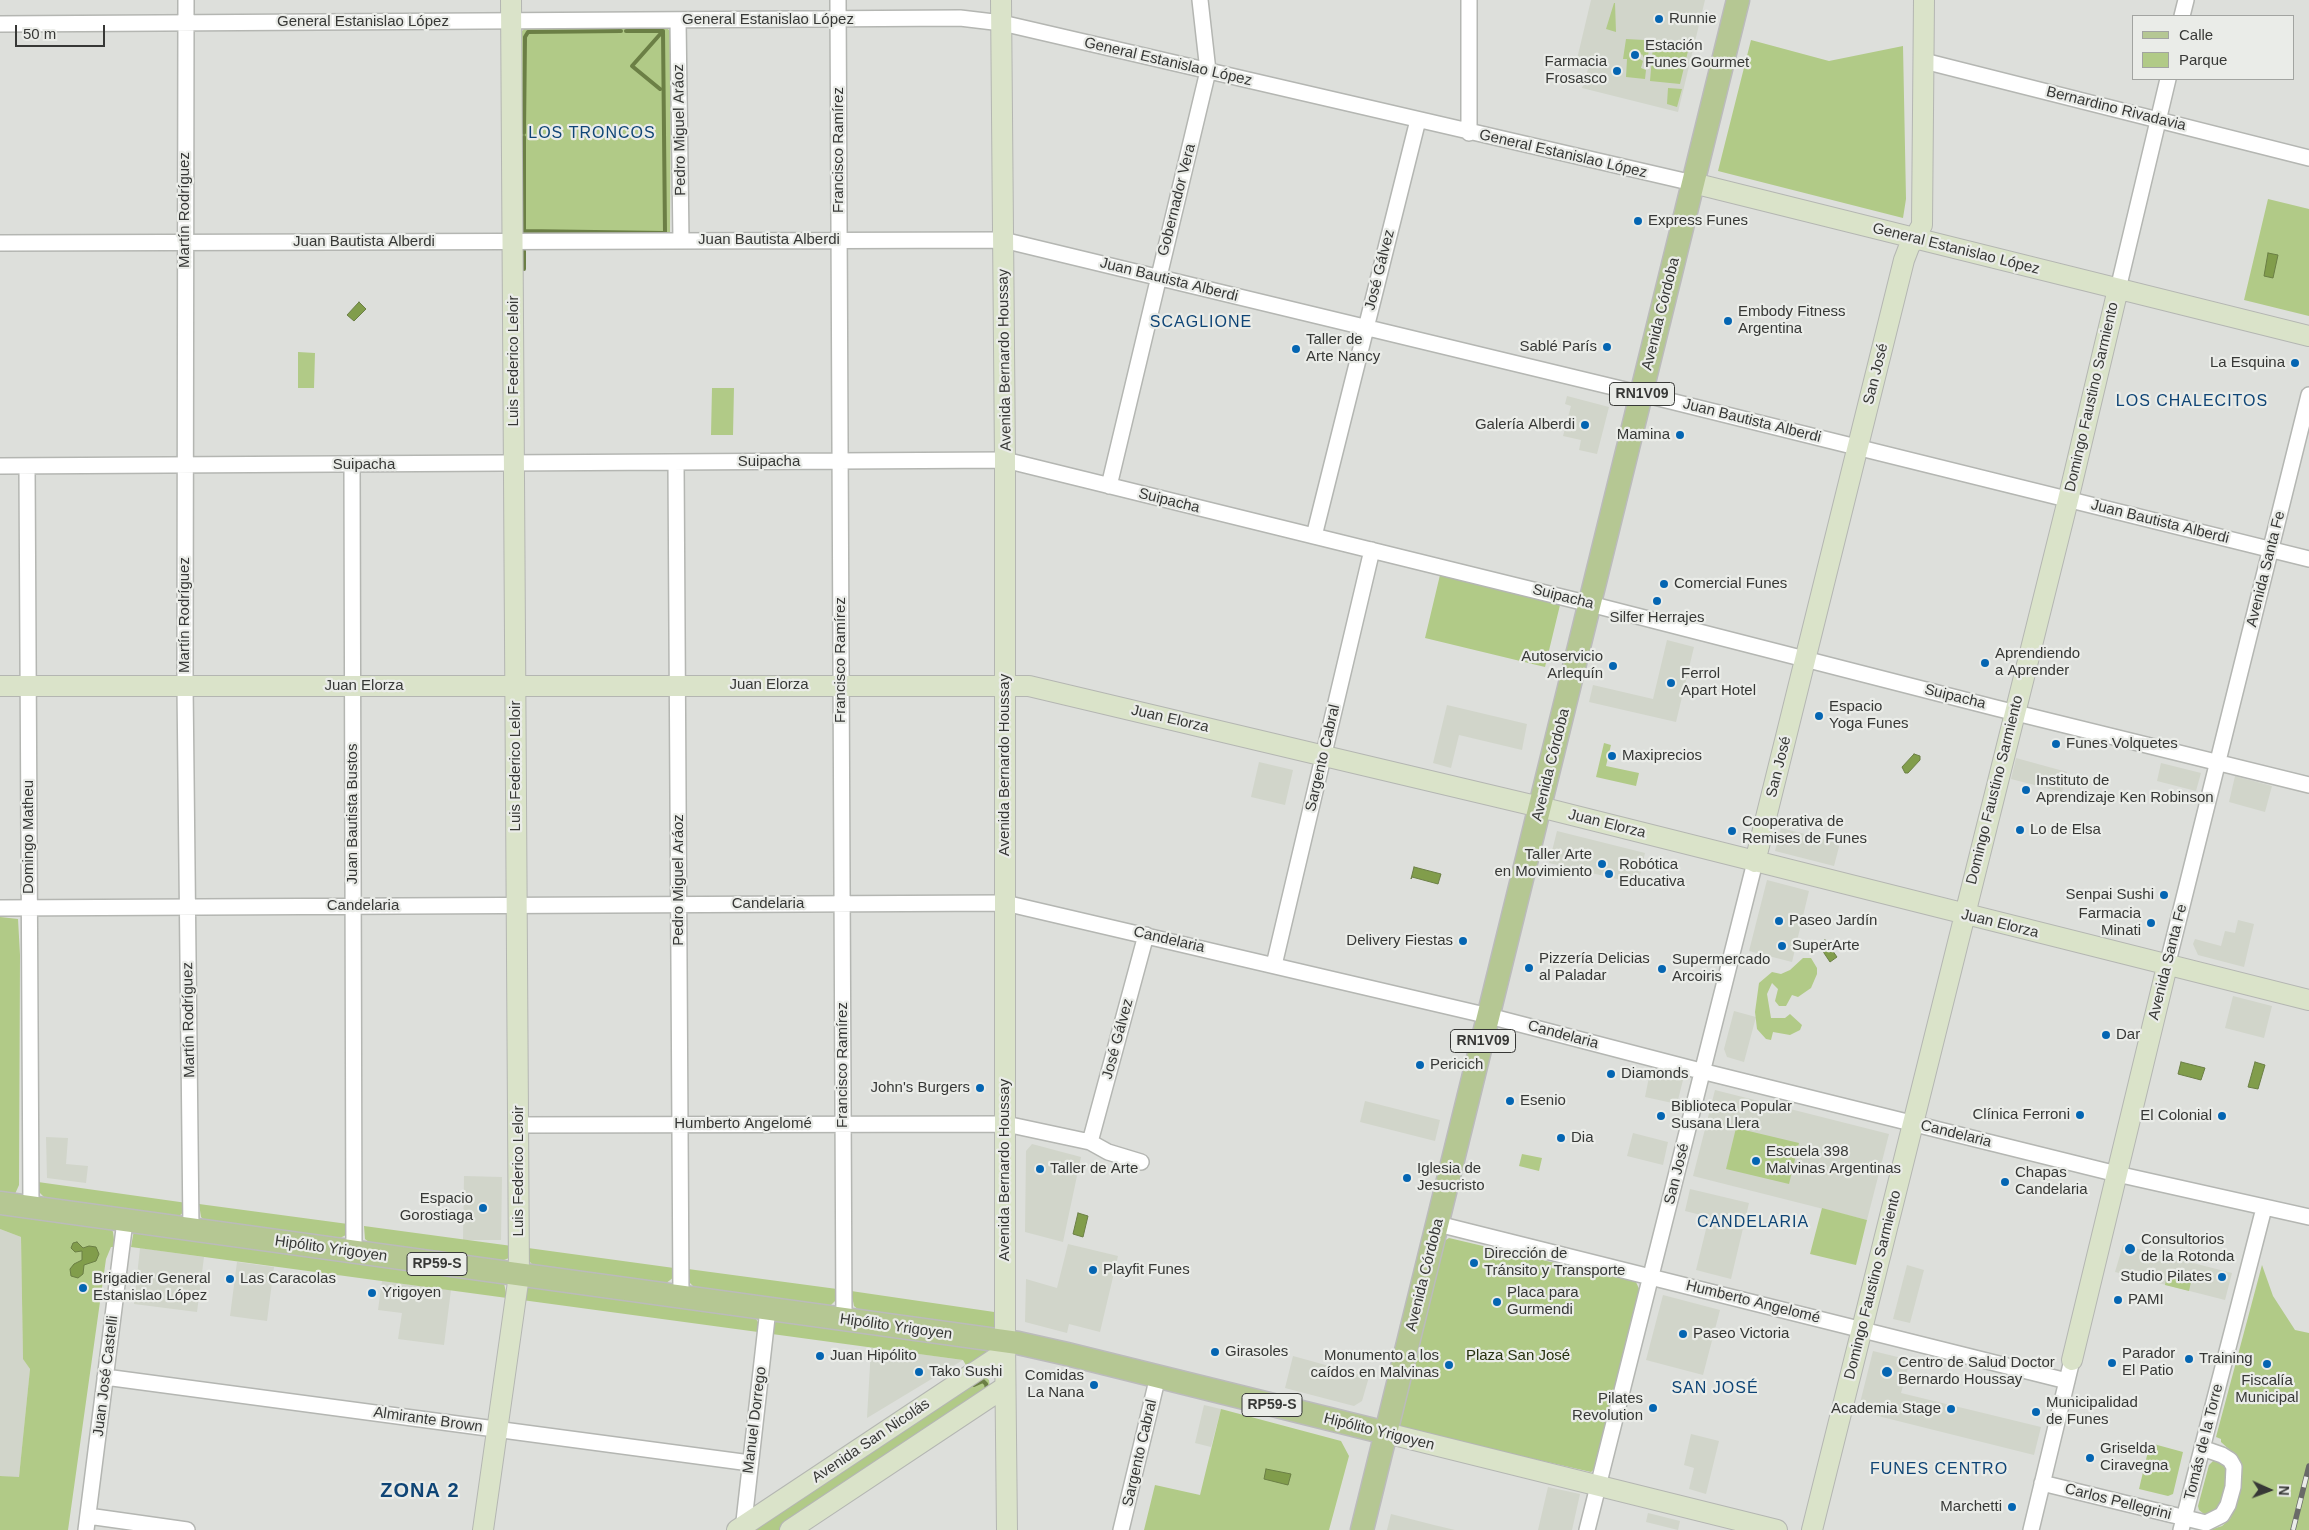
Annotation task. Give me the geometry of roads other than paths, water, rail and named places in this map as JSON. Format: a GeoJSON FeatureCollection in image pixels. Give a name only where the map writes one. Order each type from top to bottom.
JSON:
{"type":"FeatureCollection","features":[{"type":"Feature","properties":{"kind":"main road","name":"Avenida Córdoba"},"geometry":{"type":"LineString","coordinates":[[1362,1530],[1738,0]]}},
{"type":"Feature","properties":{"kind":"main road","name":"Hipólito Yrigoyen"},"geometry":{"type":"LineString","coordinates":[[0,1203],[768,1309],[1005,1347],[1053,1350],[1386,1433]]}},
{"type":"Feature","properties":{"kind":"street","name":"Martín Rodríguez"},"geometry":{"type":"LineString","coordinates":[[186,0],[185,685],[191,1230]]}},
{"type":"Feature","properties":{"kind":"street","name":"Luis Federico Leloir"},"geometry":{"type":"LineString","coordinates":[[483,1530],[519,1275],[511,0]]}},
{"type":"Feature","properties":{"kind":"street","name":"Francisco Ramírez"},"geometry":{"type":"LineString","coordinates":[[838,0],[844,1320]]}},
{"type":"Feature","properties":{"kind":"street","name":"Avenida Bernardo Houssay"},"geometry":{"type":"LineString","coordinates":[[1001,0],[1005,460],[1005,1387],[1007,1530]]}},
{"type":"Feature","properties":{"kind":"street","name":"Gobernador Vera"},"geometry":{"type":"LineString","coordinates":[[1109,486],[1208,72],[1200,0]]}},
{"type":"Feature","properties":{"kind":"street"},"geometry":{"type":"LineString","coordinates":[[1469,0],[1469,133]]}},
{"type":"Feature","properties":{"kind":"street","name":"San José"},"geometry":{"type":"LineString","coordinates":[[1587,1530],[1806,659],[1904,260],[1922,225],[1924,0]]}},
{"type":"Feature","properties":{"kind":"street"},"geometry":{"type":"LineString","coordinates":[[2182,15],[2186,0]]}},
{"type":"Feature","properties":{"kind":"street","name":"General Estanislao López"},"geometry":{"type":"LineString","coordinates":[[0,24],[960,18],[1002,23],[1469,133],[1693,183],[2309,336]]}},
{"type":"Feature","properties":{"kind":"street","name":"Pedro Miguel Aráoz"},"geometry":{"type":"LineString","coordinates":[[678,20],[681,240]]}},
{"type":"Feature","properties":{"kind":"street","name":"Bernardino Rivadavia"},"geometry":{"type":"LineString","coordinates":[[1924,61],[2309,158]]}},
{"type":"Feature","properties":{"kind":"street","name":"Domingo Faustino Sarmiento"},"geometry":{"type":"LineString","coordinates":[[1812,1530],[2068,500],[2168,80]]}},
{"type":"Feature","properties":{"kind":"street","name":"José Gálvez"},"geometry":{"type":"LineString","coordinates":[[1314,536],[1418,120]]}},
{"type":"Feature","properties":{"kind":"street","name":"Juan Bautista Alberdi"},"geometry":{"type":"LineString","coordinates":[[0,243],[1004,240],[1642,394],[2309,559]]}},
{"type":"Feature","properties":{"kind":"street","name":"Avenida Santa Fe"},"geometry":{"type":"LineString","coordinates":[[2031,1530],[2167,966],[2309,395]]}},
{"type":"Feature","properties":{"kind":"street","name":"Suipacha"},"geometry":{"type":"LineString","coordinates":[[0,466],[1005,460],[1590,604],[2218,763],[2309,784]]}},
{"type":"Feature","properties":{"kind":"street","name":"Pedro Miguel Aráoz"},"geometry":{"type":"LineString","coordinates":[[676,462],[681,1297]]}},
{"type":"Feature","properties":{"kind":"street","name":"Juan Bautista Bustos"},"geometry":{"type":"LineString","coordinates":[[352,465],[354,1252]]}},
{"type":"Feature","properties":{"kind":"street","name":"Domingo Matheu"},"geometry":{"type":"LineString","coordinates":[[27,466],[31,1208]]}},
{"type":"Feature","properties":{"kind":"street","name":"Sargento Cabral"},"geometry":{"type":"LineString","coordinates":[[1274,965],[1372,550]]}},
{"type":"Feature","properties":{"kind":"street","name":"Juan Elorza"},"geometry":{"type":"LineString","coordinates":[[0,686],[1030,686],[1540,807],[2167,966],[2309,1000]]}},
{"type":"Feature","properties":{"kind":"street","name":"Candelaria"},"geometry":{"type":"LineString","coordinates":[[0,908],[1005,903],[1489,1016],[1702,1072],[2117,1174],[2309,1217]]}},
{"type":"Feature","properties":{"kind":"street","name":"José Gálvez"},"geometry":{"type":"LineString","coordinates":[[1090,1142],[1146,935]]}},
{"type":"Feature","properties":{"kind":"street","name":"Humberto Angelomé"},"geometry":{"type":"LineString","coordinates":[[518,1125],[1006,1124],[1090,1142],[1108,1152],[1141,1162]]}},
{"type":"Feature","properties":{"kind":"street","name":"Tomás de la Torre"},"geometry":{"type":"LineString","coordinates":[[2182,1524],[2264,1208]]}},
{"type":"Feature","properties":{"kind":"street","name":"Juan José Castelli"},"geometry":{"type":"LineString","coordinates":[[87,1523],[125,1221]]}},
{"type":"Feature","properties":{"kind":"street","name":"Humberto Angelomé"},"geometry":{"type":"LineString","coordinates":[[1438,1224],[2067,1381]]}},
{"type":"Feature","properties":{"kind":"street","name":"Manuel Dorrego"},"geometry":{"type":"LineString","coordinates":[[741,1529],[768,1309]]}},
{"type":"Feature","properties":{"kind":"street","name":"Avenida San Nicolás"},"geometry":{"type":"LineString","coordinates":[[741,1529],[1005,1347]]}},
{"type":"Feature","properties":{"kind":"street","name":"Sargento Cabral"},"geometry":{"type":"LineString","coordinates":[[1121,1530],[1158,1376]]}},
{"type":"Feature","properties":{"kind":"street","name":"Almirante Brown"},"geometry":{"type":"LineString","coordinates":[[105,1377],[750,1463]]}},
{"type":"Feature","properties":{"kind":"street","name":"Avenida San Nicolás"},"geometry":{"type":"LineString","coordinates":[[790,1530],[1005,1387]]}},
{"type":"Feature","properties":{"kind":"street","name":"Hipólito Yrigoyen"},"geometry":{"type":"LineString","coordinates":[[1386,1433],[1777,1530]]}},
{"type":"Feature","properties":{"kind":"street","name":"Carlos Pellegrini"},"geometry":{"type":"LineString","coordinates":[[2042,1483],[2182,1524],[2206,1523],[2222,1515],[2228,1505],[2233,1487],[2234,1467],[2230,1460],[2222,1455],[2202,1448]]}},
{"type":"Feature","properties":{"kind":"street"},"geometry":{"type":"LineString","coordinates":[[87,1523],[187,1530]]}},
{"type":"Feature","properties":{"kind":"waterway"},"geometry":{"type":"LineString","coordinates":[[524,133],[525,37],[528,32],[621,31]]}},
{"type":"Feature","properties":{"kind":"waterway"},"geometry":{"type":"LineString","coordinates":[[626,31],[663,31]]}},
{"type":"Feature","properties":{"kind":"waterway"},"geometry":{"type":"LineString","coordinates":[[660,89],[632,66],[663,31]]}},
{"type":"Feature","properties":{"kind":"waterway"},"geometry":{"type":"LineString","coordinates":[[524,231],[665,233],[663,31]]}},
{"type":"Feature","properties":{"kind":"waterway"},"geometry":{"type":"LineString","coordinates":[[524,137],[524,233]]}},
{"type":"Feature","properties":{"kind":"waterway"},"geometry":{"type":"LineString","coordinates":[[524,251],[524,269]]}},
{"type":"Feature","properties":{"kind":"waterway"},"geometry":{"type":"LineString","coordinates":[[974,1385],[983,1381],[987,1389]]}},
{"type":"Feature","properties":{"kind":"railway"},"geometry":{"type":"LineString","coordinates":[[2293,1530],[2309,1466]]}},
{"type":"Feature","properties":{"kind":"place","name":"Runnie"},"geometry":{"type":"Point","coordinates":[1659,19]}},
{"type":"Feature","properties":{"kind":"place","name":"Estación Funes Gourmet"},"geometry":{"type":"Point","coordinates":[1635,55]}},
{"type":"Feature","properties":{"kind":"place","name":"Farmacia Frosasco"},"geometry":{"type":"Point","coordinates":[1617,71]}},
{"type":"Feature","properties":{"kind":"place","name":"Express Funes"},"geometry":{"type":"Point","coordinates":[1638,221]}},
{"type":"Feature","properties":{"kind":"place","name":"Embody Fitness Argentina"},"geometry":{"type":"Point","coordinates":[1728,321]}},
{"type":"Feature","properties":{"kind":"place","name":"Sablé París"},"geometry":{"type":"Point","coordinates":[1607,347]}},
{"type":"Feature","properties":{"kind":"place","name":"Taller de Arte Nancy"},"geometry":{"type":"Point","coordinates":[1296,349]}},
{"type":"Feature","properties":{"kind":"place","name":"La Esquina"},"geometry":{"type":"Point","coordinates":[2295,363]}},
{"type":"Feature","properties":{"kind":"place","name":"Galería Alberdi"},"geometry":{"type":"Point","coordinates":[1585,425]}},
{"type":"Feature","properties":{"kind":"place","name":"Mamina"},"geometry":{"type":"Point","coordinates":[1680,435]}},
{"type":"Feature","properties":{"kind":"place","name":"Comercial Funes"},"geometry":{"type":"Point","coordinates":[1664,584]}},
{"type":"Feature","properties":{"kind":"place","name":"Silfer Herrajes"},"geometry":{"type":"Point","coordinates":[1657,601]}},
{"type":"Feature","properties":{"kind":"place","name":"Aprendiendo a Aprender"},"geometry":{"type":"Point","coordinates":[1985,663]}},
{"type":"Feature","properties":{"kind":"place","name":"Autoservicio Arlequín"},"geometry":{"type":"Point","coordinates":[1613,666]}},
{"type":"Feature","properties":{"kind":"place","name":"Ferrol Apart Hotel"},"geometry":{"type":"Point","coordinates":[1671,683]}},
{"type":"Feature","properties":{"kind":"place","name":"Espacio Yoga Funes"},"geometry":{"type":"Point","coordinates":[1819,716]}},
{"type":"Feature","properties":{"kind":"place","name":"Funes Volquetes"},"geometry":{"type":"Point","coordinates":[2056,744]}},
{"type":"Feature","properties":{"kind":"place","name":"Maxiprecios"},"geometry":{"type":"Point","coordinates":[1612,756]}},
{"type":"Feature","properties":{"kind":"place","name":"Instituto de Aprendizaje Ken Robinson"},"geometry":{"type":"Point","coordinates":[2026,790]}},
{"type":"Feature","properties":{"kind":"place","name":"Lo de Elsa"},"geometry":{"type":"Point","coordinates":[2020,830]}},
{"type":"Feature","properties":{"kind":"place","name":"Cooperativa de Remises de Funes"},"geometry":{"type":"Point","coordinates":[1732,831]}},
{"type":"Feature","properties":{"kind":"place","name":"Taller Arte en Movimiento"},"geometry":{"type":"Point","coordinates":[1602,864]}},
{"type":"Feature","properties":{"kind":"place","name":"Robótica Educativa"},"geometry":{"type":"Point","coordinates":[1609,874]}},
{"type":"Feature","properties":{"kind":"place","name":"Senpai Sushi"},"geometry":{"type":"Point","coordinates":[2164,895]}},
{"type":"Feature","properties":{"kind":"place","name":"Paseo Jardín"},"geometry":{"type":"Point","coordinates":[1779,921]}},
{"type":"Feature","properties":{"kind":"place","name":"Farmacia Minati"},"geometry":{"type":"Point","coordinates":[2151,923]}},
{"type":"Feature","properties":{"kind":"place","name":"Delivery Fiestas"},"geometry":{"type":"Point","coordinates":[1463,941]}},
{"type":"Feature","properties":{"kind":"place","name":"SuperArte"},"geometry":{"type":"Point","coordinates":[1782,946]}},
{"type":"Feature","properties":{"kind":"place","name":"Pizzería Delicias al Paladar"},"geometry":{"type":"Point","coordinates":[1529,968]}},
{"type":"Feature","properties":{"kind":"place","name":"Supermercado Arcoiris"},"geometry":{"type":"Point","coordinates":[1662,969]}},
{"type":"Feature","properties":{"kind":"place","name":"Dar"},"geometry":{"type":"Point","coordinates":[2106,1035]}},
{"type":"Feature","properties":{"kind":"place","name":"Pericich"},"geometry":{"type":"Point","coordinates":[1420,1065]}},
{"type":"Feature","properties":{"kind":"place","name":"Diamonds"},"geometry":{"type":"Point","coordinates":[1611,1074]}},
{"type":"Feature","properties":{"kind":"place","name":"John's Burgers"},"geometry":{"type":"Point","coordinates":[980,1088]}},
{"type":"Feature","properties":{"kind":"place","name":"Esenio"},"geometry":{"type":"Point","coordinates":[1510,1101]}},
{"type":"Feature","properties":{"kind":"place","name":"Clínica Ferroni"},"geometry":{"type":"Point","coordinates":[2080,1115]}},
{"type":"Feature","properties":{"kind":"place","name":"Biblioteca Popular Susana Llera"},"geometry":{"type":"Point","coordinates":[1661,1116]}},
{"type":"Feature","properties":{"kind":"place","name":"El Colonial"},"geometry":{"type":"Point","coordinates":[2222,1116]}},
{"type":"Feature","properties":{"kind":"place","name":"Dia"},"geometry":{"type":"Point","coordinates":[1561,1138]}},
{"type":"Feature","properties":{"kind":"place","name":"Escuela 398 Malvinas Argentinas"},"geometry":{"type":"Point","coordinates":[1756,1161]}},
{"type":"Feature","properties":{"kind":"place","name":"Taller de Arte"},"geometry":{"type":"Point","coordinates":[1040,1169]}},
{"type":"Feature","properties":{"kind":"place","name":"Iglesia de Jesucristo"},"geometry":{"type":"Point","coordinates":[1407,1178]}},
{"type":"Feature","properties":{"kind":"place","name":"Chapas Candelaria"},"geometry":{"type":"Point","coordinates":[2005,1182]}},
{"type":"Feature","properties":{"kind":"place","name":"Espacio Gorostiaga"},"geometry":{"type":"Point","coordinates":[483,1208]}},
{"type":"Feature","properties":{"kind":"place","name":"Consultorios de la Rotonda"},"geometry":{"type":"Point","coordinates":[2130,1249]}},
{"type":"Feature","properties":{"kind":"place","name":"Dirección de Tránsito y Transporte"},"geometry":{"type":"Point","coordinates":[1474,1263]}},
{"type":"Feature","properties":{"kind":"place","name":"Playfit Funes"},"geometry":{"type":"Point","coordinates":[1093,1270]}},
{"type":"Feature","properties":{"kind":"place","name":"Studio Pilates"},"geometry":{"type":"Point","coordinates":[2222,1277]}},
{"type":"Feature","properties":{"kind":"place","name":"Las Caracolas"},"geometry":{"type":"Point","coordinates":[230,1279]}},
{"type":"Feature","properties":{"kind":"place","name":"Brigadier General Estanislao López"},"geometry":{"type":"Point","coordinates":[83,1288]}},
{"type":"Feature","properties":{"kind":"place","name":"Yrigoyen"},"geometry":{"type":"Point","coordinates":[372,1293]}},
{"type":"Feature","properties":{"kind":"place","name":"PAMI"},"geometry":{"type":"Point","coordinates":[2118,1300]}},
{"type":"Feature","properties":{"kind":"place","name":"Placa para Gurmendi"},"geometry":{"type":"Point","coordinates":[1497,1302]}},
{"type":"Feature","properties":{"kind":"place","name":"Paseo Victoria"},"geometry":{"type":"Point","coordinates":[1683,1334]}},
{"type":"Feature","properties":{"kind":"place","name":"Girasoles"},"geometry":{"type":"Point","coordinates":[1215,1352]}},
{"type":"Feature","properties":{"kind":"place","name":"Juan Hipólito"},"geometry":{"type":"Point","coordinates":[820,1356]}},
{"type":"Feature","properties":{"kind":"place","name":"Training"},"geometry":{"type":"Point","coordinates":[2189,1359]}},
{"type":"Feature","properties":{"kind":"place","name":"Parador El Patio"},"geometry":{"type":"Point","coordinates":[2112,1363]}},
{"type":"Feature","properties":{"kind":"place","name":"Fiscalía Municipal"},"geometry":{"type":"Point","coordinates":[2267,1364]}},
{"type":"Feature","properties":{"kind":"place","name":"Monumento a los caídos en Malvinas"},"geometry":{"type":"Point","coordinates":[1449,1365]}},
{"type":"Feature","properties":{"kind":"place","name":"Tako Sushi"},"geometry":{"type":"Point","coordinates":[919,1372]}},
{"type":"Feature","properties":{"kind":"place","name":"Centro de Salud Doctor Bernardo Houssay"},"geometry":{"type":"Point","coordinates":[1887,1372]}},
{"type":"Feature","properties":{"kind":"place","name":"Comidas La Nana"},"geometry":{"type":"Point","coordinates":[1094,1385]}},
{"type":"Feature","properties":{"kind":"place","name":"Pilates Revolution"},"geometry":{"type":"Point","coordinates":[1653,1408]}},
{"type":"Feature","properties":{"kind":"place","name":"Academia Stage"},"geometry":{"type":"Point","coordinates":[1951,1409]}},
{"type":"Feature","properties":{"kind":"place","name":"Municipalidad de Funes"},"geometry":{"type":"Point","coordinates":[2036,1412]}},
{"type":"Feature","properties":{"kind":"place","name":"Griselda Ciravegna"},"geometry":{"type":"Point","coordinates":[2090,1458]}},
{"type":"Feature","properties":{"kind":"place","name":"Marchetti"},"geometry":{"type":"Point","coordinates":[2012,1507]}},
{"type":"Feature","properties":{"kind":"district","name":"LOS TRONCOS"},"geometry":{"type":"Point","coordinates":[592,134]}},
{"type":"Feature","properties":{"kind":"district","name":"SCAGLIONE"},"geometry":{"type":"Point","coordinates":[1201,323]}},
{"type":"Feature","properties":{"kind":"district","name":"LOS CHALECITOS"},"geometry":{"type":"Point","coordinates":[2192,402]}},
{"type":"Feature","properties":{"kind":"district","name":"CANDELARIA"},"geometry":{"type":"Point","coordinates":[1753,1223]}},
{"type":"Feature","properties":{"kind":"district","name":"SAN JOSÉ"},"geometry":{"type":"Point","coordinates":[1715,1389]}},
{"type":"Feature","properties":{"kind":"district","name":"FUNES CENTRO"},"geometry":{"type":"Point","coordinates":[1939,1470]}},
{"type":"Feature","properties":{"kind":"district","name":"ZONA 2"},"geometry":{"type":"Point","coordinates":[420,1491]}},
{"type":"Feature","properties":{"kind":"park label","name":"Plaza San José"},"geometry":{"type":"Point","coordinates":[1518,1356]}}]}
